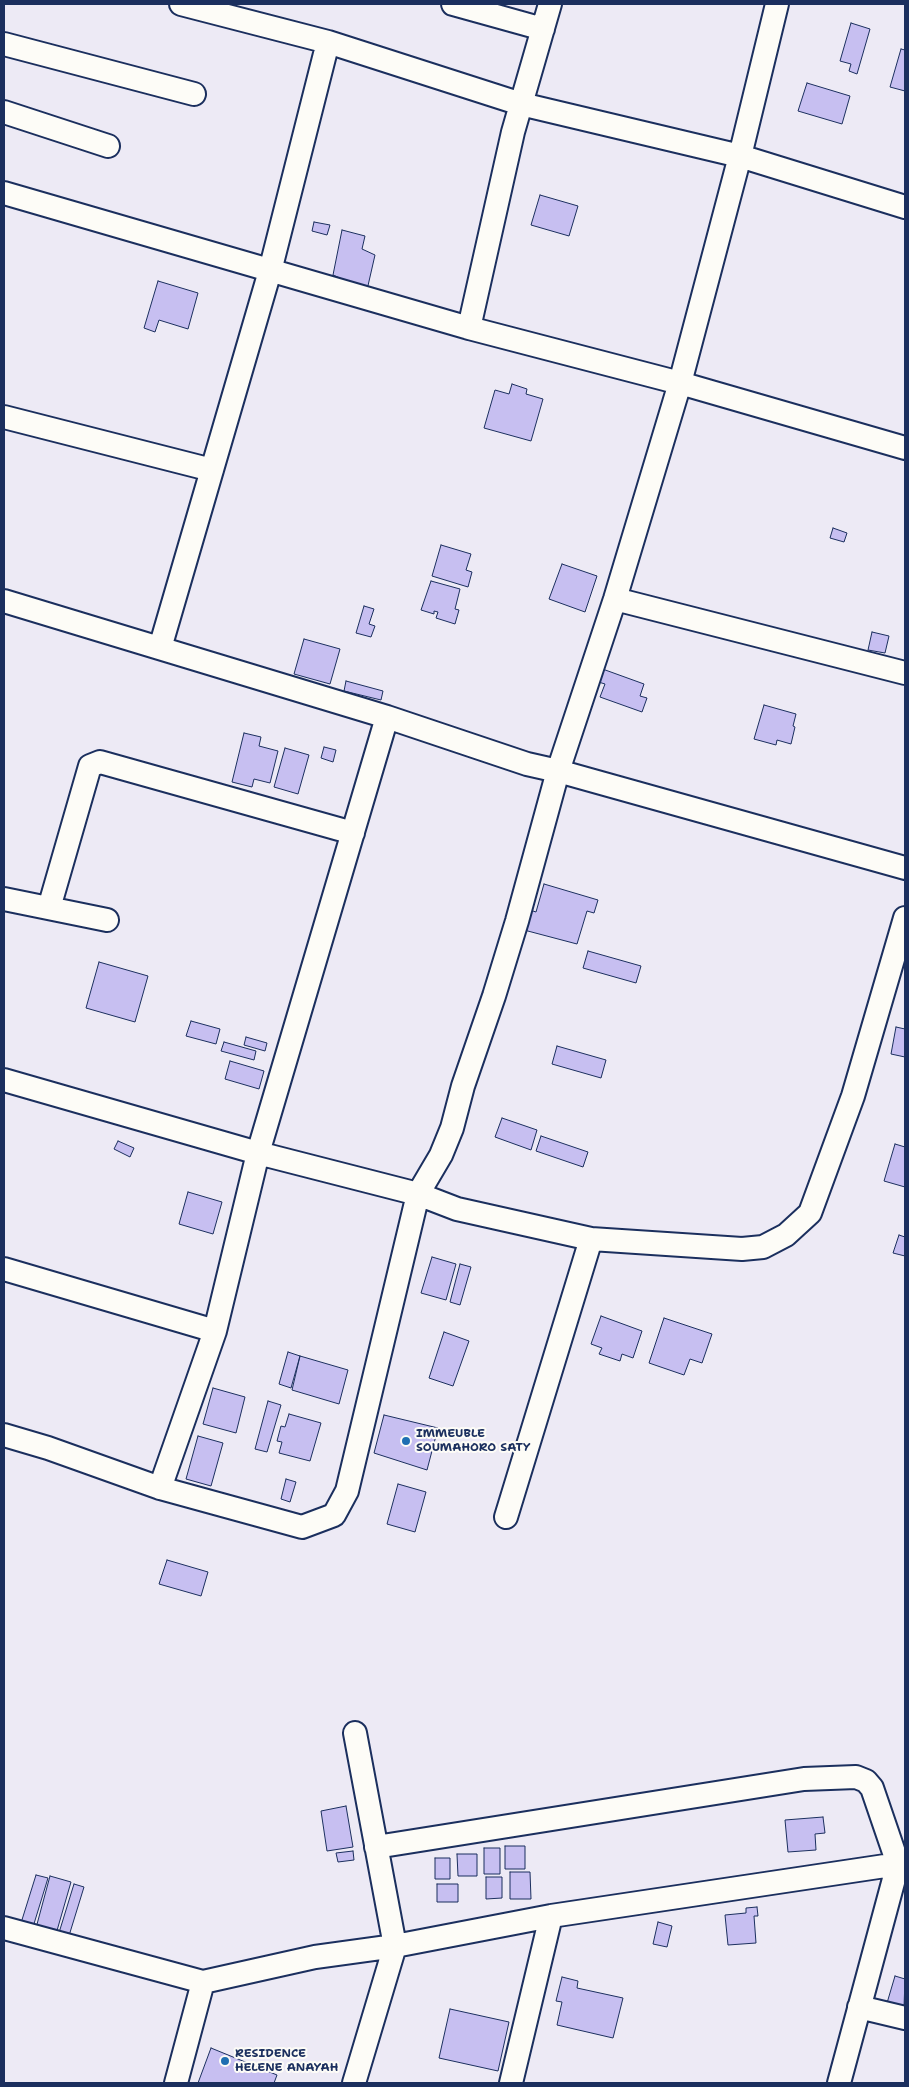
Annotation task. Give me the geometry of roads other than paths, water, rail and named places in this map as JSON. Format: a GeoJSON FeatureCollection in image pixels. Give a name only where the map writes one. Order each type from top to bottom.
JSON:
{"type":"FeatureCollection","features":[{"type":"Feature","properties":{"kind":"street"},"geometry":{"type":"LineString","coordinates":[[181,4],[328,42],[521,104],[740,156],[905,208]]}},
{"type":"Feature","properties":{"kind":"street"},"geometry":{"type":"LineString","coordinates":[[453,4],[543,29]]}},
{"type":"Feature","properties":{"kind":"street"},"geometry":{"type":"LineString","coordinates":[[468,328],[521,104],[550,4]]}},
{"type":"Feature","properties":{"kind":"street"},"geometry":{"type":"LineString","coordinates":[[4,1435],[48,1448],[160,1488],[302,1527],[334,1515],[347,1492],[418,1194],[441,1155],[452,1128],[463,1086],[511,940],[558,772],[615,598],[680,383],[740,156],[777,4]]}},
{"type":"Feature","properties":{"kind":"street"},"geometry":{"type":"LineString","coordinates":[[160,648],[270,270],[328,42]]}},
{"type":"Feature","properties":{"kind":"street"},"geometry":{"type":"LineString","coordinates":[[4,44],[194,94]]}},
{"type":"Feature","properties":{"kind":"street"},"geometry":{"type":"LineString","coordinates":[[4,112],[108,146]]}},
{"type":"Feature","properties":{"kind":"street"},"geometry":{"type":"LineString","coordinates":[[4,193],[468,328],[680,383],[905,448]]}},
{"type":"Feature","properties":{"kind":"street"},"geometry":{"type":"LineString","coordinates":[[4,417],[212,470]]}},
{"type":"Feature","properties":{"kind":"street"},"geometry":{"type":"LineString","coordinates":[[615,598],[905,673]]}},
{"type":"Feature","properties":{"kind":"street"},"geometry":{"type":"LineString","coordinates":[[4,601],[388,717],[527,764],[905,868]]}},
{"type":"Feature","properties":{"kind":"street"},"geometry":{"type":"LineString","coordinates":[[160,1488],[215,1331],[258,1153],[388,717]]}},
{"type":"Feature","properties":{"kind":"street"},"geometry":{"type":"LineString","coordinates":[[49,908],[90,766],[100,762],[353,833]]}},
{"type":"Feature","properties":{"kind":"street"},"geometry":{"type":"LineString","coordinates":[[4,899],[106,920]]}},
{"type":"Feature","properties":{"kind":"street"},"geometry":{"type":"LineString","coordinates":[[4,1080],[258,1153],[418,1194],[458,1209],[591,1239],[749,1249],[763,1247],[786,1235],[810,1213],[854,1096],[905,918]]}},
{"type":"Feature","properties":{"kind":"street"},"geometry":{"type":"LineString","coordinates":[[506,1517],[591,1239]]}},
{"type":"Feature","properties":{"kind":"street"},"geometry":{"type":"LineString","coordinates":[[4,1269],[215,1331]]}},
{"type":"Feature","properties":{"kind":"street"},"geometry":{"type":"LineString","coordinates":[[354,2083],[395,1946],[355,1733]]}},
{"type":"Feature","properties":{"kind":"street"},"geometry":{"type":"LineString","coordinates":[[376,1847],[804,1779],[856,1777],[866,1781],[872,1788],[902,1864],[859,2007],[839,2083]]}},
{"type":"Feature","properties":{"kind":"street"},"geometry":{"type":"LineString","coordinates":[[4,1928],[202,1982],[315,1956],[395,1946],[551,1916],[902,1864]]}},
{"type":"Feature","properties":{"kind":"street"},"geometry":{"type":"LineString","coordinates":[[511,2083],[551,1916]]}},
{"type":"Feature","properties":{"kind":"street"},"geometry":{"type":"LineString","coordinates":[[176,2083],[202,1982]]}},
{"type":"Feature","properties":{"kind":"street"},"geometry":{"type":"LineString","coordinates":[[859,2007],[905,2018]]}},
{"type":"Feature","properties":{"kind":"place","name":"IMMEUBLE SOUMAHORO SATY"},"geometry":{"type":"Point","coordinates":[406,1441]}},
{"type":"Feature","properties":{"kind":"place","name":"RESIDENCE HELENE ANAYAH"},"geometry":{"type":"Point","coordinates":[225,2061]}}]}
